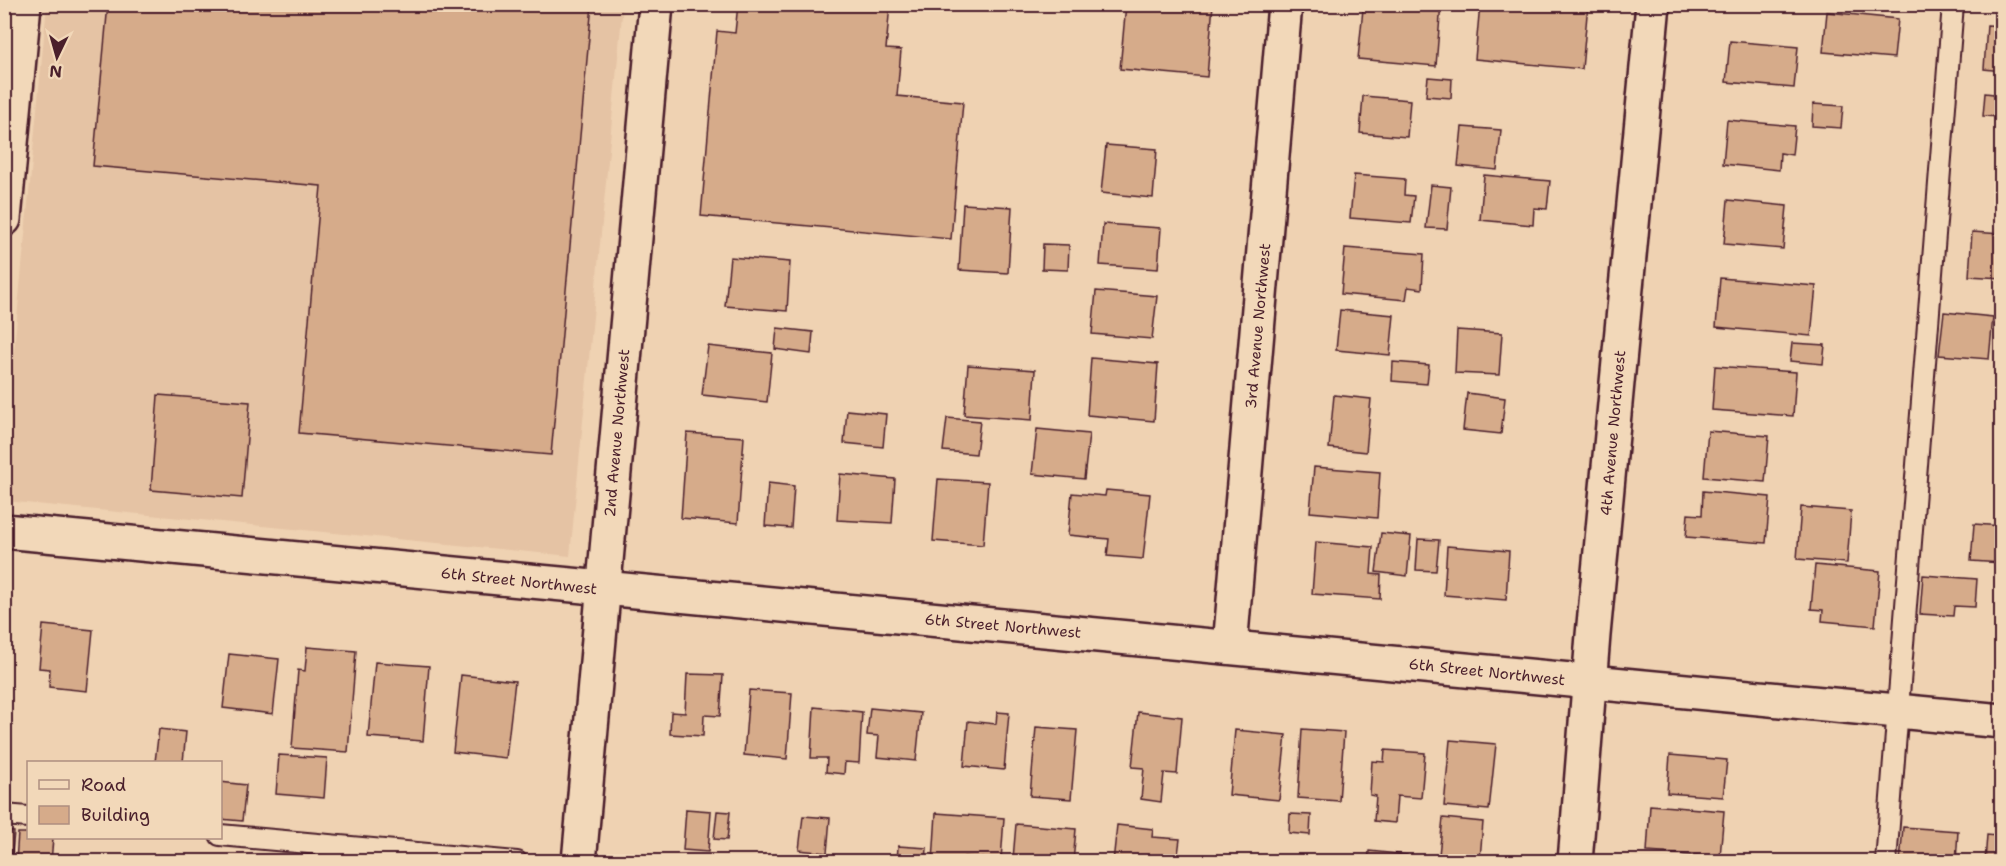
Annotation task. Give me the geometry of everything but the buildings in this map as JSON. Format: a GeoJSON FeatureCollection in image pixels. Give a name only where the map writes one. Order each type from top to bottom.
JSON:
{"type":"FeatureCollection","features":[{"type":"Feature","properties":{"kind":"street"},"geometry":{"type":"LineString","coordinates":[[4,219],[24,4]]}},
{"type":"Feature","properties":{"kind":"street","name":"2nd Avenue Northwest"},"geometry":{"type":"LineString","coordinates":[[579,861],[656,4]]}},
{"type":"Feature","properties":{"kind":"street","name":"3rd Avenue Northwest"},"geometry":{"type":"LineString","coordinates":[[1230,647],[1285,4]]}},
{"type":"Feature","properties":{"kind":"street","name":"4th Avenue Northwest"},"geometry":{"type":"LineString","coordinates":[[1575,861],[1589,682],[1653,4]]}},
{"type":"Feature","properties":{"kind":"street","name":"6th Street Northwest"},"geometry":{"type":"LineString","coordinates":[[4,531],[2001,721]]}},
{"type":"Feature","properties":{"kind":"lane"},"geometry":{"type":"LineString","coordinates":[[1886,861],[1953,4]]}},
{"type":"Feature","properties":{"kind":"lane"},"geometry":{"type":"LineString","coordinates":[[4,815],[27,818]]}},
{"type":"Feature","properties":{"kind":"lane"},"geometry":{"type":"LineString","coordinates":[[222,835],[517,861]]}},
{"type":"Feature","properties":{"kind":"shaded area"},"geometry":{"type":"Polygon","coordinates":[[[47,5],[623,5],[570,556],[5,501],[5,444],[47,5]]]}}]}
